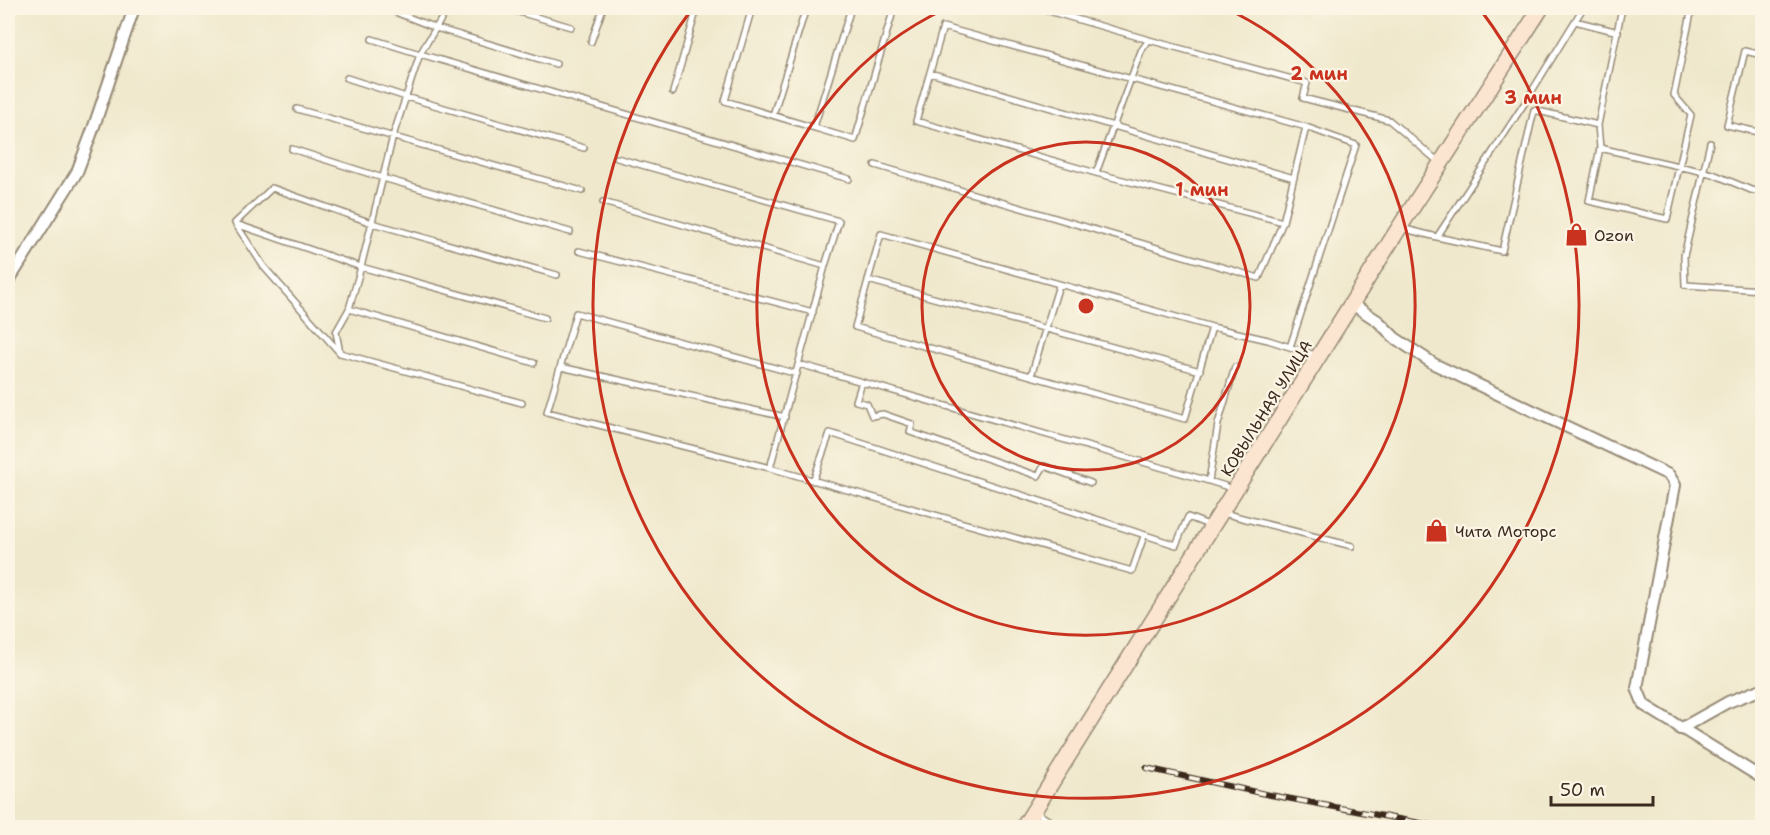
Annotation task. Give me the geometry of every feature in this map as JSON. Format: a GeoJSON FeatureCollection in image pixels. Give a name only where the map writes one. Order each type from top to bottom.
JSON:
{"type":"FeatureCollection","features":[{"type":"Feature","properties":{"kind":"main road","name":"КОВЫЛЬНАЯ УЛИЦА"},"geometry":{"type":"LineString","coordinates":[[1023,828],[1440,164],[1541,8]]}},
{"type":"Feature","properties":{"kind":"street"},"geometry":{"type":"LineString","coordinates":[[8,282],[76,172],[134,8]]}},
{"type":"Feature","properties":{"kind":"street"},"geometry":{"type":"LineString","coordinates":[[1352,304],[1378,321],[1395,338],[1434,364],[1669,475],[1675,485],[1637,688],[1644,705],[1762,778]]}},
{"type":"Feature","properties":{"kind":"street"},"geometry":{"type":"LineString","coordinates":[[1680,729],[1728,702],[1762,689]]}},
{"type":"Feature","properties":{"kind":"lane"},"geometry":{"type":"LineString","coordinates":[[385,8],[436,28],[556,64]]}},
{"type":"Feature","properties":{"kind":"lane"},"geometry":{"type":"LineString","coordinates":[[340,353],[336,332],[349,309],[393,136],[420,54],[448,8]]}},
{"type":"Feature","properties":{"kind":"lane"},"geometry":{"type":"LineString","coordinates":[[505,8],[571,27]]}},
{"type":"Feature","properties":{"kind":"lane"},"geometry":{"type":"LineString","coordinates":[[591,42],[603,8]]}},
{"type":"Feature","properties":{"kind":"lane"},"geometry":{"type":"LineString","coordinates":[[673,92],[697,8]]}},
{"type":"Feature","properties":{"kind":"lane"},"geometry":{"type":"LineString","coordinates":[[752,8],[725,101],[855,140],[894,8]]}},
{"type":"Feature","properties":{"kind":"lane"},"geometry":{"type":"LineString","coordinates":[[774,115],[806,8]]}},
{"type":"Feature","properties":{"kind":"lane"},"geometry":{"type":"LineString","coordinates":[[814,127],[851,8]]}},
{"type":"Feature","properties":{"kind":"lane"},"geometry":{"type":"LineString","coordinates":[[1038,8],[1307,83],[1303,98],[1389,120],[1440,164]]}},
{"type":"Feature","properties":{"kind":"lane"},"geometry":{"type":"LineString","coordinates":[[1437,237],[1524,104],[1583,8]]}},
{"type":"Feature","properties":{"kind":"lane"},"geometry":{"type":"LineString","coordinates":[[1622,8],[1598,125],[1600,148],[1589,201],[1667,219],[1691,115],[1674,95],[1692,8]]}},
{"type":"Feature","properties":{"kind":"lane"},"geometry":{"type":"LineString","coordinates":[[1575,21],[1618,32]]}},
{"type":"Feature","properties":{"kind":"lane"},"geometry":{"type":"LineString","coordinates":[[1283,222],[1096,173],[916,122],[943,27],[1306,127],[1356,145],[1290,347]]}},
{"type":"Feature","properties":{"kind":"lane"},"geometry":{"type":"LineString","coordinates":[[372,39],[849,179]]}},
{"type":"Feature","properties":{"kind":"lane"},"geometry":{"type":"LineString","coordinates":[[1096,173],[1141,51],[1149,40]]}},
{"type":"Feature","properties":{"kind":"lane"},"geometry":{"type":"LineString","coordinates":[[1762,55],[1745,51],[1727,125],[1762,133]]}},
{"type":"Feature","properties":{"kind":"lane"},"geometry":{"type":"LineString","coordinates":[[930,73],[1294,178]]}},
{"type":"Feature","properties":{"kind":"lane"},"geometry":{"type":"LineString","coordinates":[[347,78],[584,148]]}},
{"type":"Feature","properties":{"kind":"lane"},"geometry":{"type":"LineString","coordinates":[[1524,104],[1534,110],[1598,125]]}},
{"type":"Feature","properties":{"kind":"lane"},"geometry":{"type":"LineString","coordinates":[[297,109],[582,191]]}},
{"type":"Feature","properties":{"kind":"lane"},"geometry":{"type":"LineString","coordinates":[[1400,228],[1502,251],[1534,110]]}},
{"type":"Feature","properties":{"kind":"lane"},"geometry":{"type":"LineString","coordinates":[[875,165],[1259,278],[1283,222],[1306,127]]}},
{"type":"Feature","properties":{"kind":"lane"},"geometry":{"type":"LineString","coordinates":[[1710,143],[1684,256],[1685,285],[1762,291]]}},
{"type":"Feature","properties":{"kind":"lane"},"geometry":{"type":"LineString","coordinates":[[1600,148],[1680,165],[1762,192]]}},
{"type":"Feature","properties":{"kind":"lane"},"geometry":{"type":"LineString","coordinates":[[292,149],[570,232]]}},
{"type":"Feature","properties":{"kind":"lane"},"geometry":{"type":"LineString","coordinates":[[617,158],[839,221],[770,468]]}},
{"type":"Feature","properties":{"kind":"lane"},"geometry":{"type":"LineString","coordinates":[[235,223],[272,188],[372,223],[558,275]]}},
{"type":"Feature","properties":{"kind":"lane"},"geometry":{"type":"LineString","coordinates":[[603,202],[825,266]]}},
{"type":"Feature","properties":{"kind":"lane"},"geometry":{"type":"LineString","coordinates":[[235,223],[361,267],[545,318]]}},
{"type":"Feature","properties":{"kind":"lane"},"geometry":{"type":"LineString","coordinates":[[235,223],[264,267],[340,353],[522,403]]}},
{"type":"Feature","properties":{"kind":"lane"},"geometry":{"type":"LineString","coordinates":[[1212,327],[1185,419],[855,327],[881,234],[1212,327],[1268,340],[1319,357]]}},
{"type":"Feature","properties":{"kind":"lane"},"geometry":{"type":"LineString","coordinates":[[579,251],[813,312]]}},
{"type":"Feature","properties":{"kind":"lane"},"geometry":{"type":"LineString","coordinates":[[868,280],[1200,371]]}},
{"type":"Feature","properties":{"kind":"lane"},"geometry":{"type":"LineString","coordinates":[[1030,376],[1047,330],[1059,285]]}},
{"type":"Feature","properties":{"kind":"lane"},"geometry":{"type":"LineString","coordinates":[[349,309],[534,363]]}},
{"type":"Feature","properties":{"kind":"lane"},"geometry":{"type":"LineString","coordinates":[[797,374],[576,313],[547,412],[770,468],[1132,571],[1144,536]]}},
{"type":"Feature","properties":{"kind":"lane"},"geometry":{"type":"LineString","coordinates":[[799,363],[1209,481],[1225,486],[1234,492]]}},
{"type":"Feature","properties":{"kind":"lane"},"geometry":{"type":"LineString","coordinates":[[561,367],[786,417]]}},
{"type":"Feature","properties":{"kind":"lane"},"geometry":{"type":"LineString","coordinates":[[1209,481],[1218,424],[1234,367]]}},
{"type":"Feature","properties":{"kind":"lane"},"geometry":{"type":"LineString","coordinates":[[862,382],[856,401],[867,404],[872,416],[883,414],[912,424],[910,432],[1038,476],[1044,466],[1091,483]]}},
{"type":"Feature","properties":{"kind":"lane"},"geometry":{"type":"LineString","coordinates":[[813,481],[830,433],[1176,545],[1188,517],[1213,526]]}},
{"type":"Feature","properties":{"kind":"lane"},"geometry":{"type":"LineString","coordinates":[[1222,512],[1352,546]]}},
{"type":"Feature","properties":{"kind":"lane"},"geometry":{"type":"LineString","coordinates":[[1033,811],[1061,828]]}},
{"type":"Feature","properties":{"kind":"railway"},"geometry":{"type":"LineString","coordinates":[[1146,768],[1265,794],[1447,828]]}},
{"type":"Feature","properties":{"kind":"place","name":"Ozon"},"geometry":{"type":"Point","coordinates":[1576,235]}},
{"type":"Feature","properties":{"kind":"place","name":"Чита Моторс"},"geometry":{"type":"Point","coordinates":[1437,531]}}]}
